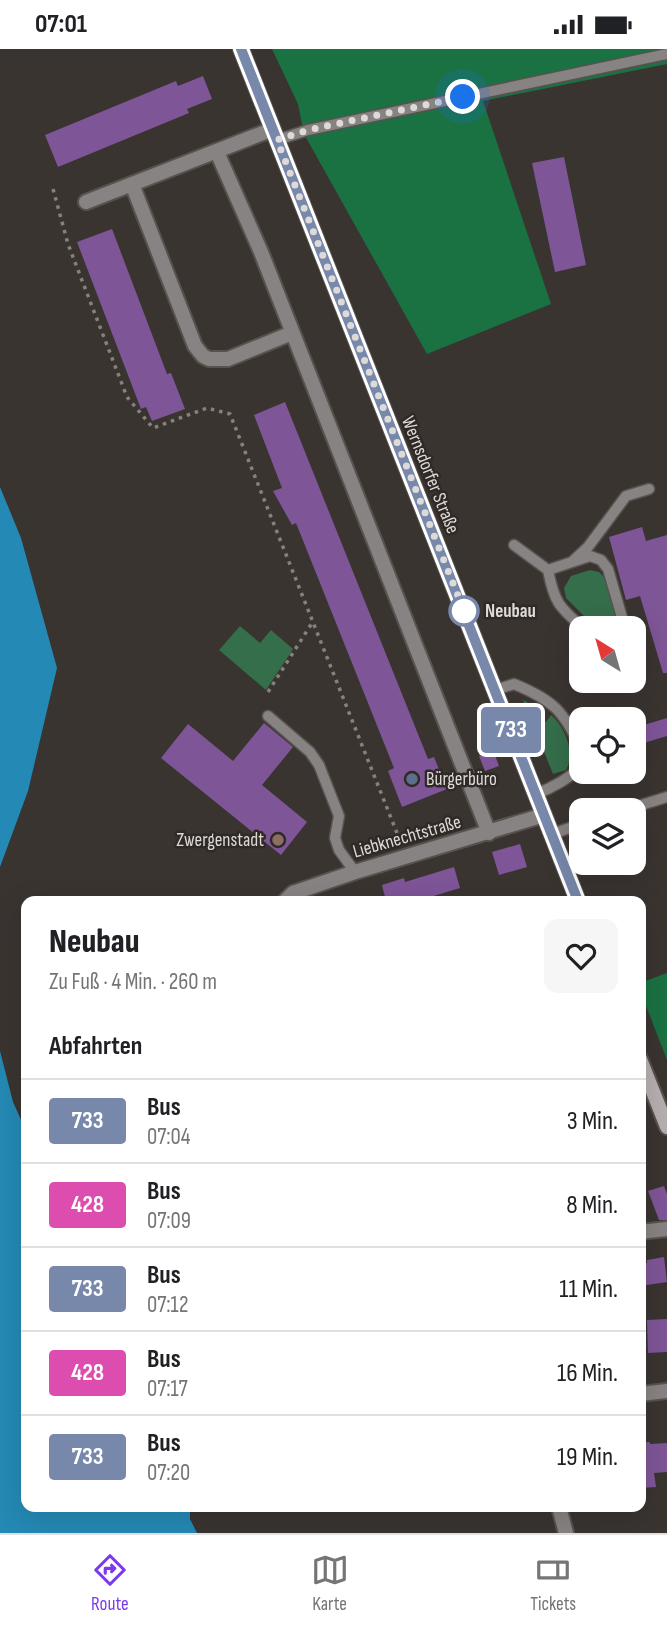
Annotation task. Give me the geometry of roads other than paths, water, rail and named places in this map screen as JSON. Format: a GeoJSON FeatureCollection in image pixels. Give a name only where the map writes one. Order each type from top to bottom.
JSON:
{"type":"FeatureCollection","features":[{"type":"Feature","properties":{"kind":"main road","name":"Wernsdorfer Straße"},"geometry":{"type":"LineString","coordinates":[[241,49],[576,896]]}},
{"type":"Feature","properties":{"kind":"main road"},"geometry":{"type":"LineString","coordinates":[[646,1074],[667,1128]]}},
{"type":"Feature","properties":{"kind":"street"},"geometry":{"type":"LineString","coordinates":[[86,202],[217,152],[275,135]]}},
{"type":"Feature","properties":{"kind":"street"},"geometry":{"type":"LineString","coordinates":[[217,152],[261,252],[489,833]]}},
{"type":"Feature","properties":{"kind":"street"},"geometry":{"type":"LineString","coordinates":[[132,184],[195,346],[203,356],[209,359],[228,359],[292,333]]}},
{"type":"Feature","properties":{"kind":"street","name":"Liebknechtstraße"},"geometry":{"type":"LineString","coordinates":[[290,896],[355,872],[544,815]]}},
{"type":"Feature","properties":{"kind":"street"},"geometry":{"type":"LineString","coordinates":[[646,1232],[667,1229]]}},
{"type":"Feature","properties":{"kind":"street"},"geometry":{"type":"LineString","coordinates":[[646,1394],[667,1391]]}},
{"type":"Feature","properties":{"kind":"street"},"geometry":{"type":"LineString","coordinates":[[560,1512],[566,1533]]}},
{"type":"Feature","properties":{"kind":"lane"},"geometry":{"type":"LineString","coordinates":[[275,135],[667,54]]}},
{"type":"Feature","properties":{"kind":"lane"},"geometry":{"type":"LineString","coordinates":[[572,562],[588,547],[626,496],[649,489]]}},
{"type":"Feature","properties":{"kind":"lane"},"geometry":{"type":"LineString","coordinates":[[514,545],[548,570],[554,597],[569,616]]}},
{"type":"Feature","properties":{"kind":"lane"},"geometry":{"type":"LineString","coordinates":[[548,570],[590,556],[601,560],[608,569],[622,616]]}},
{"type":"Feature","properties":{"kind":"lane"},"geometry":{"type":"LineString","coordinates":[[495,690],[514,684],[536,693],[547,699],[569,723]]}},
{"type":"Feature","properties":{"kind":"lane"},"geometry":{"type":"LineString","coordinates":[[268,716],[310,752],[319,765],[339,816],[335,838],[339,850],[355,872]]}},
{"type":"Feature","properties":{"kind":"lane"},"geometry":{"type":"LineString","coordinates":[[536,794],[569,779]]}},
{"type":"Feature","properties":{"kind":"lane"},"geometry":{"type":"LineString","coordinates":[[646,804],[667,797]]}},
{"type":"Feature","properties":{"kind":"lane"},"geometry":{"type":"LineString","coordinates":[[552,835],[569,829]]}},
{"type":"Feature","properties":{"kind":"water"},"geometry":{"type":"Polygon","coordinates":[[[0,487],[21,538],[57,668],[28,791],[0,867],[0,487]]]}},
{"type":"Feature","properties":{"kind":"water"},"geometry":{"type":"Polygon","coordinates":[[[0,1051],[13,1102],[21,1120],[21,1512],[190,1512],[190,1519],[197,1533],[0,1533],[0,1051]]]}},
{"type":"Feature","properties":{"kind":"place","name":"Neubau"},"geometry":{"type":"Point","coordinates":[464,611]}},
{"type":"Feature","properties":{"kind":"place","name":"Bürgerbüro"},"geometry":{"type":"Point","coordinates":[412,779]}},
{"type":"Feature","properties":{"kind":"place","name":"Zwergenstadt"},"geometry":{"type":"Point","coordinates":[278,840]}}]}
